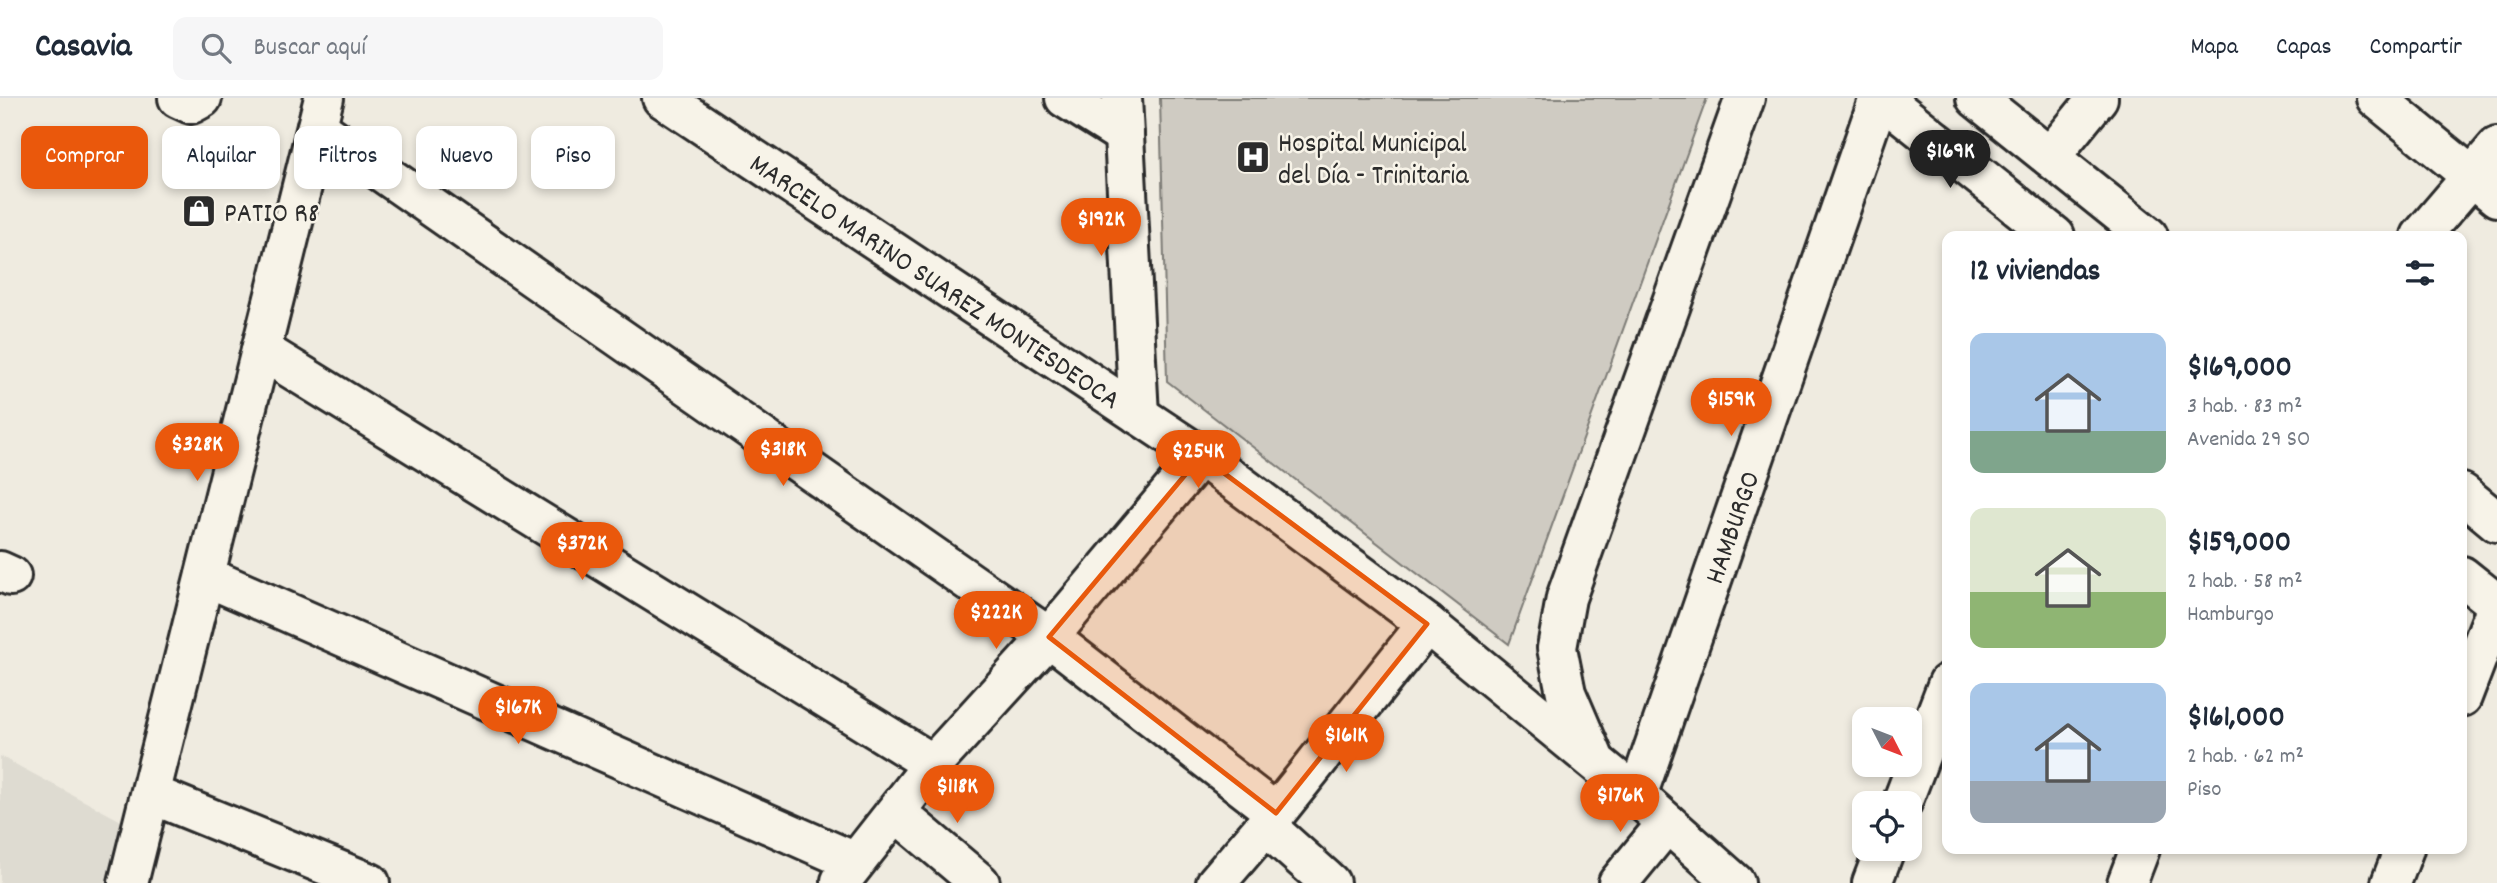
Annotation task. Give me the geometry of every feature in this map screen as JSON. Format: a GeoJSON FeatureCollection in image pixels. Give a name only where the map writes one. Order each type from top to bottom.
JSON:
{"type":"FeatureCollection","features":[{"type":"Feature","properties":{"kind":"street"},"geometry":{"type":"LineString","coordinates":[[178,98],[191,104],[202,98]]}},
{"type":"Feature","properties":{"kind":"street","name":"MARCELO MARINO SUAREZ MONTESDEOCA"},"geometry":{"type":"LineString","coordinates":[[662,98],[1201,456],[1427,624],[1636,796],[1735,883]]}},
{"type":"Feature","properties":{"kind":"street"},"geometry":{"type":"LineString","coordinates":[[1065,98],[1124,135]]}},
{"type":"Feature","properties":{"kind":"street"},"geometry":{"type":"LineString","coordinates":[[1122,98],[1139,415]]}},
{"type":"Feature","properties":{"kind":"street"},"geometry":{"type":"LineString","coordinates":[[1597,764],[1566,693],[1557,648],[1566,598],[1745,98]]}},
{"type":"Feature","properties":{"kind":"street"},"geometry":{"type":"LineString","coordinates":[[1880,98],[2048,231]]}},
{"type":"Feature","properties":{"kind":"street","name":"HAMBURGO"},"geometry":{"type":"LineString","coordinates":[[1636,796],[1880,98]]}},
{"type":"Feature","properties":{"kind":"street"},"geometry":{"type":"LineString","coordinates":[[1976,98],[2142,231]]}},
{"type":"Feature","properties":{"kind":"street"},"geometry":{"type":"LineString","coordinates":[[2050,157],[2098,98]]}},
{"type":"Feature","properties":{"kind":"street"},"geometry":{"type":"LineString","coordinates":[[2376,98],[2484,187]]}},
{"type":"Feature","properties":{"kind":"street"},"geometry":{"type":"LineString","coordinates":[[128,883],[320,113],[1049,637],[1271,819],[1330,883]]}},
{"type":"Feature","properties":{"kind":"street"},"geometry":{"type":"LineString","coordinates":[[2427,231],[2484,187],[2497,147]]}},
{"type":"Feature","properties":{"kind":"street"},"geometry":{"type":"LineString","coordinates":[[261,350],[933,764]]}},
{"type":"Feature","properties":{"kind":"street"},"geometry":{"type":"LineString","coordinates":[[205,576],[848,873],[933,764],[1049,637],[1201,456]]}},
{"type":"Feature","properties":{"kind":"street"},"geometry":{"type":"LineString","coordinates":[[2467,497],[2497,522]]}},
{"type":"Feature","properties":{"kind":"street"},"geometry":{"type":"LineString","coordinates":[[2467,580],[2497,605],[2467,684]]}},
{"type":"Feature","properties":{"kind":"street"},"geometry":{"type":"LineString","coordinates":[[1216,883],[1271,819],[1427,624]]}},
{"type":"Feature","properties":{"kind":"street"},"geometry":{"type":"LineString","coordinates":[[1907,791],[1942,699]]}},
{"type":"Feature","properties":{"kind":"street"},"geometry":{"type":"LineString","coordinates":[[151,794],[370,883]]}},
{"type":"Feature","properties":{"kind":"street"},"geometry":{"type":"LineString","coordinates":[[897,813],[980,883]]}},
{"type":"Feature","properties":{"kind":"street"},"geometry":{"type":"LineString","coordinates":[[1618,883],[1667,823]]}},
{"type":"Feature","properties":{"kind":"street"},"geometry":{"type":"LineString","coordinates":[[2127,883],[2138,854]]}},
{"type":"Feature","properties":{"kind":"street"},"geometry":{"type":"LineString","coordinates":[[2391,883],[2402,854]]}},
{"type":"Feature","properties":{"kind":"street"},"geometry":{"type":"LineString","coordinates":[[1872,883],[1880,861]]}},
{"type":"Feature","properties":{"kind":"highlighted area"},"geometry":{"type":"Polygon","coordinates":[[[1201,456],[1427,624],[1276,813],[1049,637],[1201,456]]]}},
{"type":"Feature","properties":{"kind":"shaded area"},"geometry":{"type":"Polygon","coordinates":[[[1160,98],[1707,98],[1509,644],[1167,381],[1160,98]]]}},
{"type":"Feature","properties":{"kind":"shaded area"},"geometry":{"type":"Polygon","coordinates":[[[0,756],[125,823],[111,883],[0,883],[0,756]]]}},
{"type":"Feature","properties":{"kind":"place","name":"Hospital Municipal del Día - Trinitaria"},"geometry":{"type":"Point","coordinates":[1253,157]}},
{"type":"Feature","properties":{"kind":"place","name":"PATIO R8"},"geometry":{"type":"Point","coordinates":[199,211]}}]}
